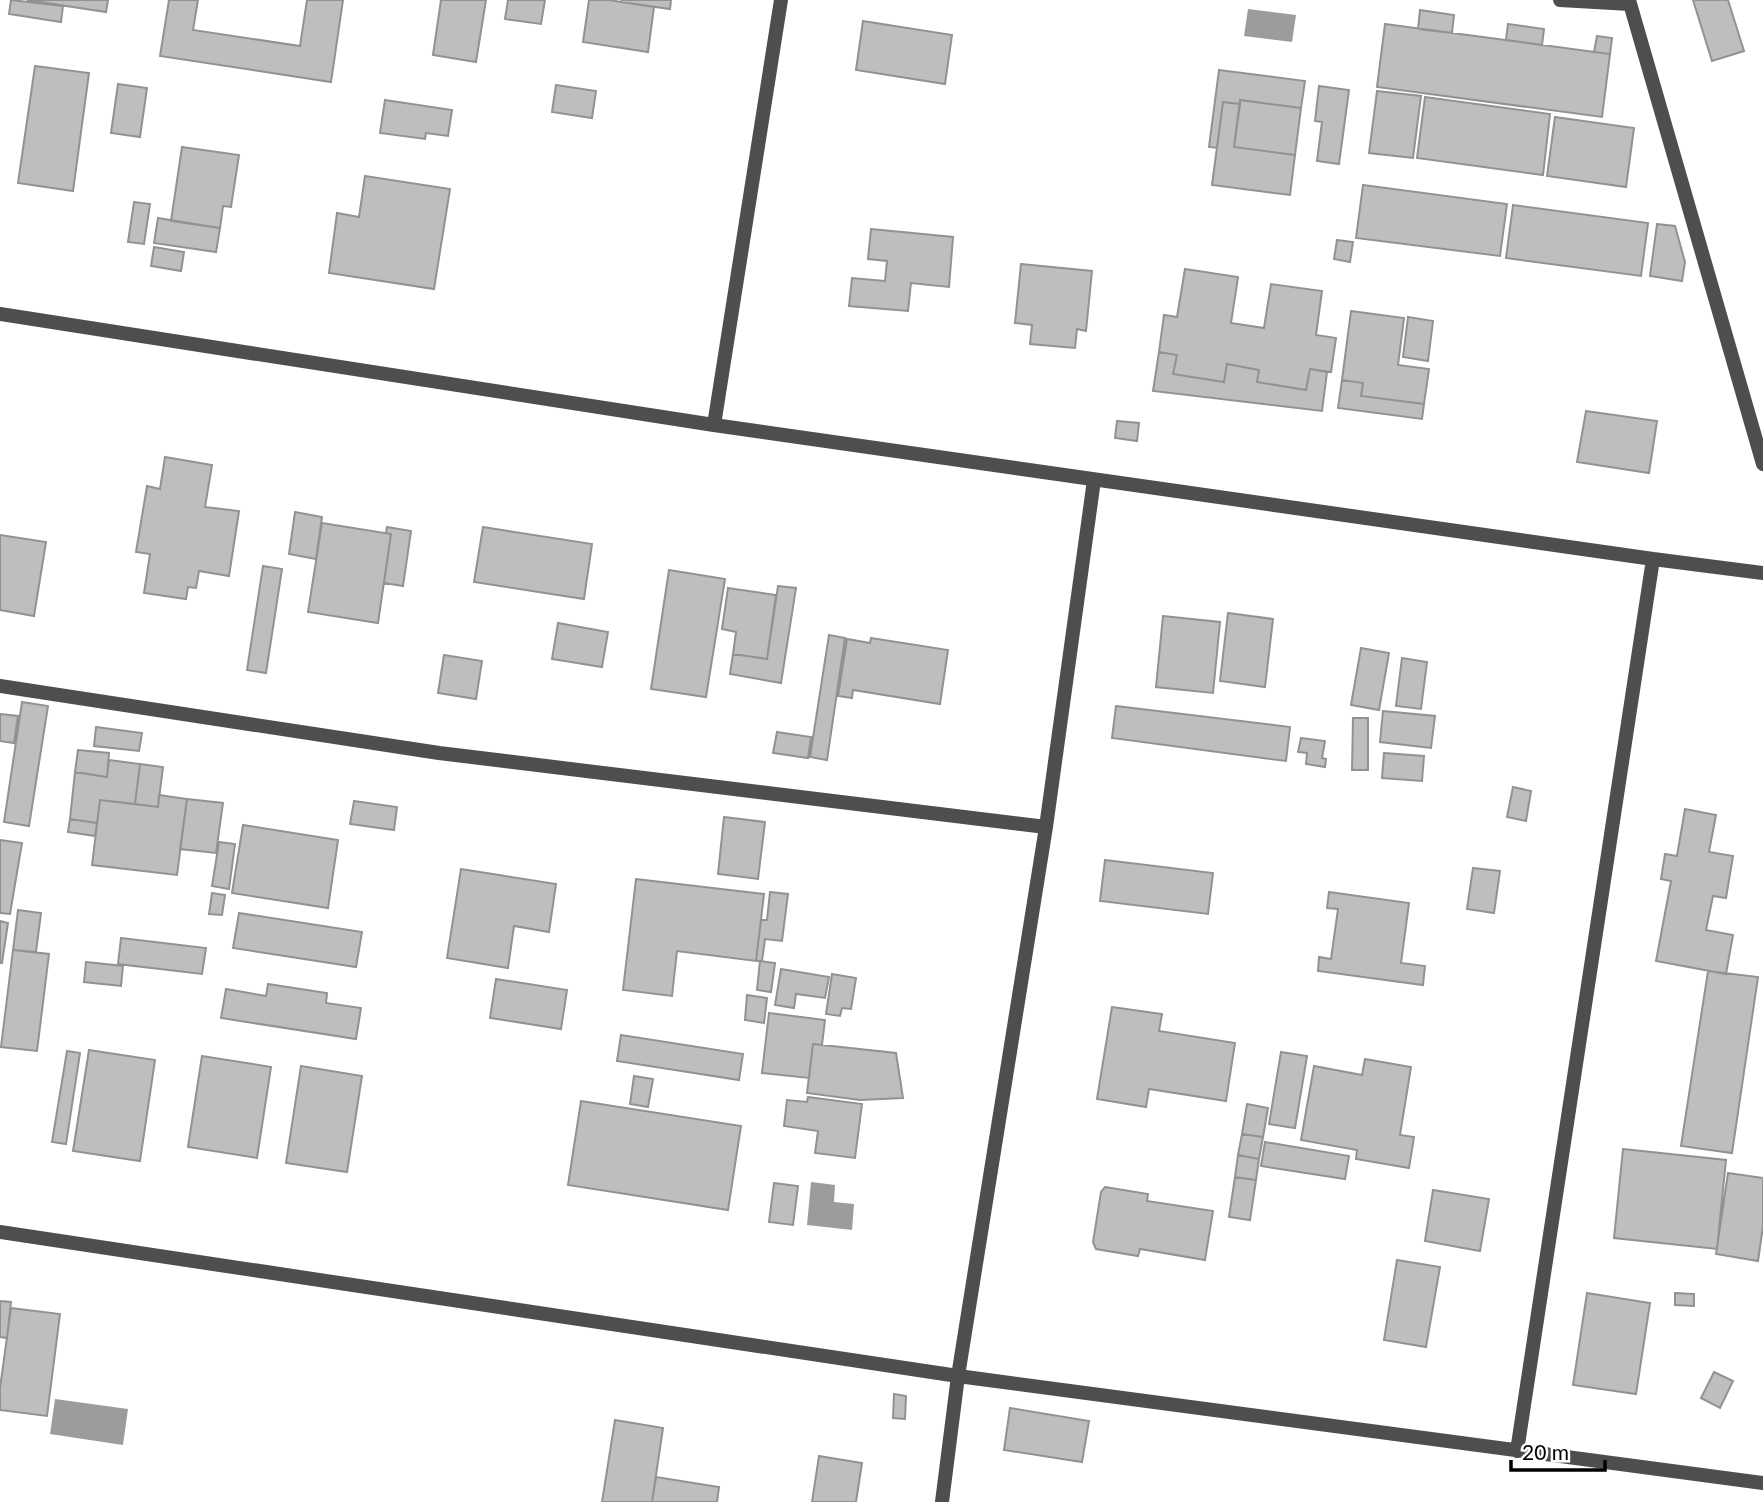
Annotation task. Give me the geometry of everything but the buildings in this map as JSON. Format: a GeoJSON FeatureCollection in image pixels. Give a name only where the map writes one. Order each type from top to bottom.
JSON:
{"type":"FeatureCollection","features":[{"type":"Feature","properties":{"kind":"street"},"geometry":{"type":"LineString","coordinates":[[714,425],[781,0]]}},
{"type":"Feature","properties":{"kind":"street"},"geometry":{"type":"LineString","coordinates":[[1560,0],[1629,2],[1763,464]]}},
{"type":"Feature","properties":{"kind":"street"},"geometry":{"type":"LineString","coordinates":[[0,314],[714,425],[1763,573]]}},
{"type":"Feature","properties":{"kind":"street"},"geometry":{"type":"LineString","coordinates":[[942,1502],[958,1376],[1046,827],[1094,480]]}},
{"type":"Feature","properties":{"kind":"street"},"geometry":{"type":"LineString","coordinates":[[1517,1451],[1653,559]]}},
{"type":"Feature","properties":{"kind":"street"},"geometry":{"type":"LineString","coordinates":[[0,686],[439,753],[1046,827]]}},
{"type":"Feature","properties":{"kind":"street"},"geometry":{"type":"LineString","coordinates":[[0,1231],[958,1376],[1763,1483]]}},
{"type":"Feature","properties":{"kind":"shaded area"},"geometry":{"type":"Polygon","coordinates":[[[1248,9],[1296,15],[1292,42],[1244,36],[1248,9]]]}},
{"type":"Feature","properties":{"kind":"shaded area"},"geometry":{"type":"Polygon","coordinates":[[[811,1182],[835,1185],[834,1202],[854,1204],[852,1230],[807,1225],[811,1182]]]}},
{"type":"Feature","properties":{"kind":"shaded area"},"geometry":{"type":"Polygon","coordinates":[[[55,1399],[128,1409],[123,1445],[50,1434],[55,1399]]]}}]}
